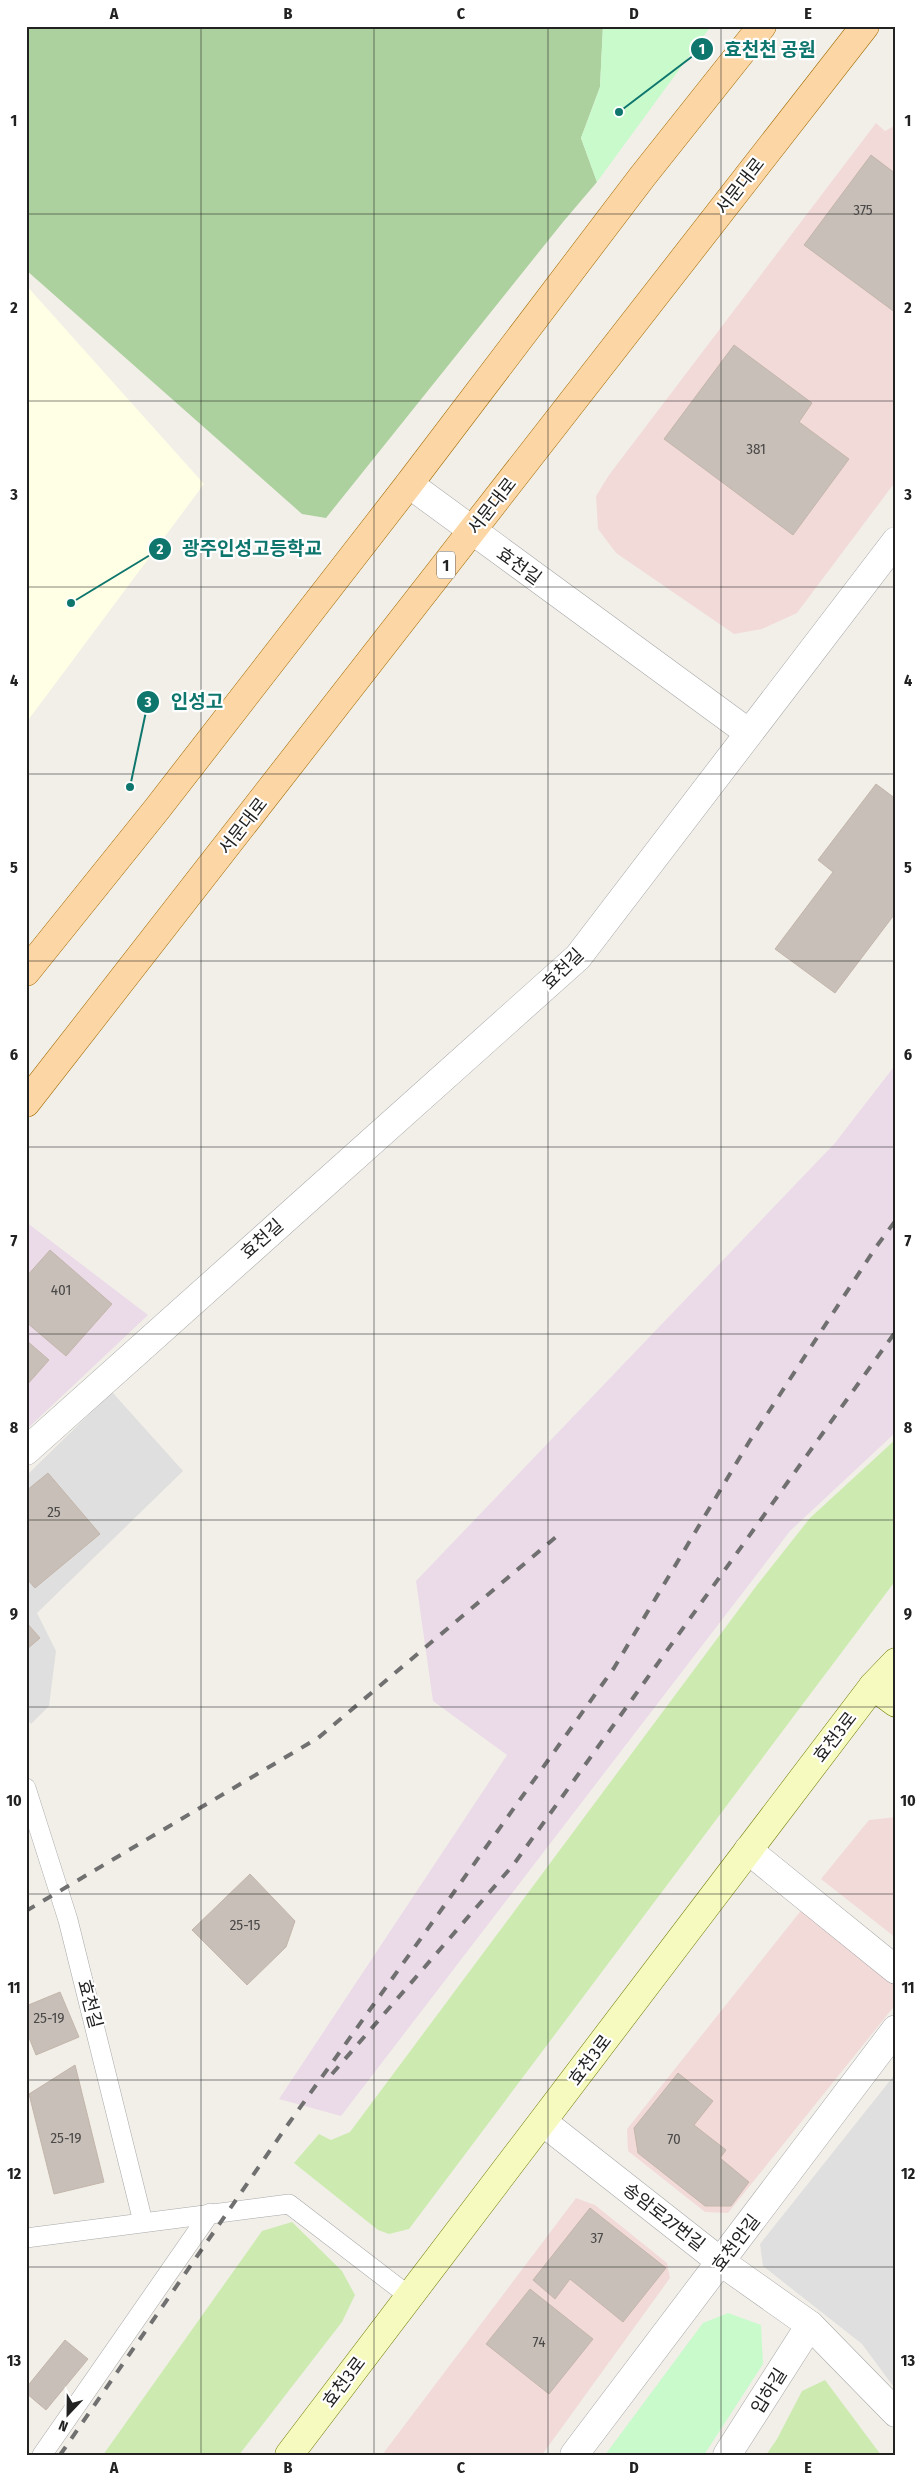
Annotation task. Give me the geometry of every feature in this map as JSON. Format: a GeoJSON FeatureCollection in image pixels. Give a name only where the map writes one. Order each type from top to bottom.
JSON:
{"type":"FeatureCollection","features":[{"type":"Feature","properties":{"kind":"main road"},"geometry":{"type":"LineString","coordinates":[[26,972],[157,809],[409,484],[642,177],[762,26]]}},
{"type":"Feature","properties":{"kind":"main road","name":"서문대로"},"geometry":{"type":"LineString","coordinates":[[26,1103],[865,26]]}},
{"type":"Feature","properties":{"kind":"street","name":"효천길"},"geometry":{"type":"LineString","coordinates":[[26,1451],[578,957],[749,733],[472,532],[409,484]]}},
{"type":"Feature","properties":{"kind":"street"},"geometry":{"type":"LineString","coordinates":[[749,733],[896,541]]}},
{"type":"Feature","properties":{"kind":"street","name":"효천3로"},"geometry":{"type":"LineString","coordinates":[[288,2455],[748,1850],[874,1686],[896,1662]]}},
{"type":"Feature","properties":{"kind":"street"},"geometry":{"type":"LineString","coordinates":[[874,1686],[896,1703]]}},
{"type":"Feature","properties":{"kind":"street"},"geometry":{"type":"LineString","coordinates":[[748,1850],[896,1970]]}},
{"type":"Feature","properties":{"kind":"street","name":"효천안길"},"geometry":{"type":"LineString","coordinates":[[574,2455],[896,2029]]}},
{"type":"Feature","properties":{"kind":"street","name":"송암로27번길"},"geometry":{"type":"LineString","coordinates":[[543,2122],[721,2262],[810,2325],[896,2413]]}},
{"type":"Feature","properties":{"kind":"street","name":"입하길"},"geometry":{"type":"LineString","coordinates":[[727,2455],[810,2325]]}},
{"type":"Feature","properties":{"kind":"lane","name":"효천길"},"geometry":{"type":"LineString","coordinates":[[26,1788],[68,1920],[143,2222]]}},
{"type":"Feature","properties":{"kind":"lane"},"geometry":{"type":"LineString","coordinates":[[26,2238],[289,2204],[409,2296]]}},
{"type":"Feature","properties":{"kind":"lane"},"geometry":{"type":"LineString","coordinates":[[42,2455],[210,2213]]}},
{"type":"Feature","properties":{"kind":"shaded area"},"geometry":{"type":"Polygon","coordinates":[[[876,123],[885,131],[896,125],[896,481],[797,613],[762,629],[734,634],[616,553],[598,529],[596,496],[609,475],[876,123]]]}},
{"type":"Feature","properties":{"kind":"shaded area"},"geometry":{"type":"Polygon","coordinates":[[[26,285],[204,484],[26,723],[26,285]]]}},
{"type":"Feature","properties":{"kind":"shaded area"},"geometry":{"type":"Polygon","coordinates":[[[896,1064],[896,1432],[790,1531],[341,2116],[279,2099],[507,1755],[433,1701],[416,1581],[835,1143],[896,1064]]]}},
{"type":"Feature","properties":{"kind":"shaded area"},"geometry":{"type":"Polygon","coordinates":[[[26,1222],[148,1315],[26,1430],[26,1222]]]}},
{"type":"Feature","properties":{"kind":"shaded area"},"geometry":{"type":"Polygon","coordinates":[[[112,1392],[183,1471],[37,1613],[56,1651],[49,1706],[31,1724],[26,1717],[26,1476],[112,1392]]]}},
{"type":"Feature","properties":{"kind":"shaded area"},"geometry":{"type":"Polygon","coordinates":[[[896,1817],[896,1938],[821,1879],[869,1820],[896,1817]]]}},
{"type":"Feature","properties":{"kind":"shaded area"},"geometry":{"type":"Polygon","coordinates":[[[807,1903],[892,1970],[896,2004],[728,2213],[705,2212],[628,2151],[627,2129],[807,1903]]]}},
{"type":"Feature","properties":{"kind":"shaded area"},"geometry":{"type":"Polygon","coordinates":[[[896,2073],[896,2390],[862,2344],[763,2266],[760,2244],[896,2073]]]}},
{"type":"Feature","properties":{"kind":"shaded area"},"geometry":{"type":"Polygon","coordinates":[[[576,2198],[595,2205],[667,2263],[670,2278],[542,2455],[382,2455],[576,2198]]]}},
{"type":"Feature","properties":{"kind":"green space"},"geometry":{"type":"Polygon","coordinates":[[[26,26],[603,26],[600,87],[581,138],[597,182],[326,518],[302,514],[26,270],[26,26]]]}},
{"type":"Feature","properties":{"kind":"green space"},"geometry":{"type":"Polygon","coordinates":[[[603,26],[711,26],[597,182],[581,138],[600,87],[603,26]]]}},
{"type":"Feature","properties":{"kind":"green space"},"geometry":{"type":"Polygon","coordinates":[[[896,1439],[896,1580],[409,2229],[389,2234],[378,2230],[294,2163],[319,2134],[331,2140],[350,2132],[757,1585],[810,1518],[896,1439]]]}},
{"type":"Feature","properties":{"kind":"green space"},"geometry":{"type":"Polygon","coordinates":[[[292,2222],[342,2271],[355,2295],[342,2322],[239,2455],[103,2455],[262,2231],[292,2222]]]}},
{"type":"Feature","properties":{"kind":"green space"},"geometry":{"type":"Polygon","coordinates":[[[728,2313],[761,2325],[763,2364],[704,2455],[605,2455],[703,2323],[728,2313]]]}},
{"type":"Feature","properties":{"kind":"green space"},"geometry":{"type":"Polygon","coordinates":[[[825,2380],[881,2455],[766,2455],[777,2439],[802,2391],[825,2380]]]}},
{"type":"Feature","properties":{"kind":"building"},"geometry":{"type":"Polygon","coordinates":[[[871,155],[896,174],[896,313],[804,245],[871,155]]]}},
{"type":"Feature","properties":{"kind":"building"},"geometry":{"type":"Polygon","coordinates":[[[734,345],[812,403],[799,422],[849,459],[793,535],[664,439],[734,345]]]}},
{"type":"Feature","properties":{"kind":"building"},"geometry":{"type":"Polygon","coordinates":[[[876,784],[896,799],[896,917],[894,915],[835,993],[775,949],[833,872],[818,860],[876,784]]]}},
{"type":"Feature","properties":{"kind":"building"},"geometry":{"type":"Polygon","coordinates":[[[50,1250],[112,1304],[66,1356],[26,1322],[26,1277],[50,1250]]]}},
{"type":"Feature","properties":{"kind":"building"},"geometry":{"type":"Polygon","coordinates":[[[26,1340],[49,1360],[26,1386],[26,1340]]]}},
{"type":"Feature","properties":{"kind":"building"},"geometry":{"type":"Polygon","coordinates":[[[48,1473],[100,1534],[35,1588],[26,1578],[26,1491],[48,1473]]]}},
{"type":"Feature","properties":{"kind":"building"},"geometry":{"type":"Polygon","coordinates":[[[26,1622],[40,1638],[26,1650],[26,1622]]]}},
{"type":"Feature","properties":{"kind":"building"},"geometry":{"type":"Polygon","coordinates":[[[250,1874],[295,1921],[286,1947],[247,1985],[192,1930],[250,1874]]]}},
{"type":"Feature","properties":{"kind":"building"},"geometry":{"type":"Polygon","coordinates":[[[60,1992],[79,2037],[36,2055],[26,2030],[26,2006],[60,1992]]]}},
{"type":"Feature","properties":{"kind":"building"},"geometry":{"type":"Polygon","coordinates":[[[75,2065],[104,2182],[54,2194],[29,2094],[75,2065]]]}},
{"type":"Feature","properties":{"kind":"building"},"geometry":{"type":"Polygon","coordinates":[[[678,2073],[713,2101],[694,2125],[726,2150],[720,2158],[749,2182],[731,2206],[705,2206],[638,2153],[634,2128],[678,2073]]]}},
{"type":"Feature","properties":{"kind":"building"},"geometry":{"type":"Polygon","coordinates":[[[590,2208],[666,2268],[623,2322],[570,2279],[555,2299],[533,2280],[590,2208]]]}},
{"type":"Feature","properties":{"kind":"building"},"geometry":{"type":"Polygon","coordinates":[[[530,2289],[593,2339],[549,2394],[486,2344],[530,2289]]]}},
{"type":"Feature","properties":{"kind":"building"},"geometry":{"type":"Polygon","coordinates":[[[65,2340],[88,2359],[46,2410],[26,2393],[26,2388],[65,2340]]]}},
{"type":"Feature","properties":{"kind":"railway"},"geometry":{"type":"LineString","coordinates":[[60,2455],[289,2123],[614,1668],[749,1442],[876,1247],[896,1220]]}},
{"type":"Feature","properties":{"kind":"railway"},"geometry":{"type":"LineString","coordinates":[[332,2074],[514,1864],[896,1331]]}},
{"type":"Feature","properties":{"kind":"railway"},"geometry":{"type":"LineString","coordinates":[[26,1911],[318,1738],[556,1537]]}},
{"type":"Feature","properties":{"kind":"place","name":"효천천 공원"},"geometry":{"type":"Point","coordinates":[619,112]}},
{"type":"Feature","properties":{"kind":"place","name":"광주인성고등학교"},"geometry":{"type":"Point","coordinates":[71,603]}},
{"type":"Feature","properties":{"kind":"place","name":"인성고"},"geometry":{"type":"Point","coordinates":[130,787]}}]}
